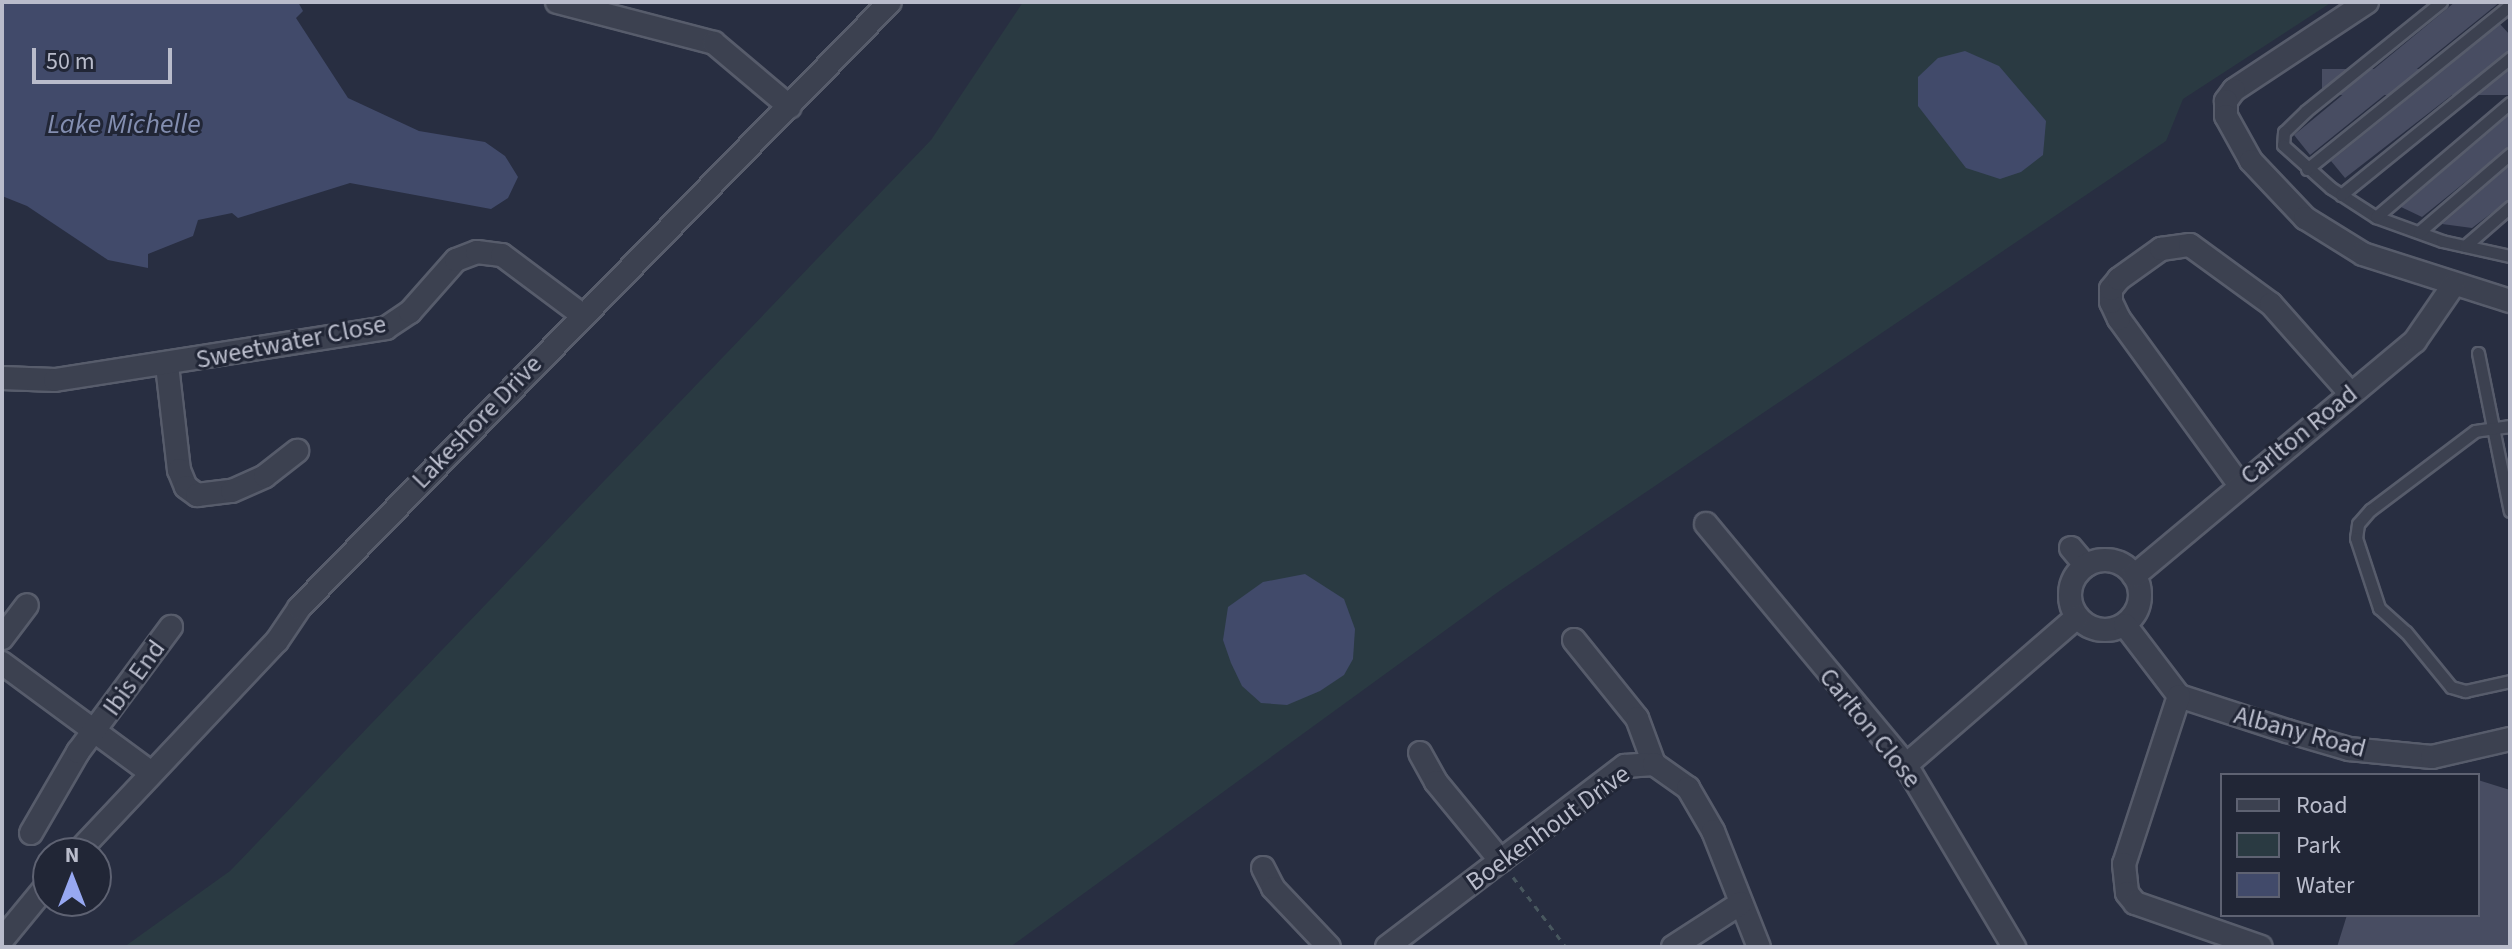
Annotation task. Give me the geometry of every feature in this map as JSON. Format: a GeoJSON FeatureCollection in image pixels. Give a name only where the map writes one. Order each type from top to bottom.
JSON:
{"type":"FeatureCollection","features":[{"type":"Feature","properties":{"kind":"street"},"geometry":{"type":"LineString","coordinates":[[557,2],[714,43],[790,107]]}},
{"type":"Feature","properties":{"kind":"street","name":"Lakeshore Drive"},"geometry":{"type":"LineString","coordinates":[[91,837],[581,314],[790,107],[890,2]]}},
{"type":"Feature","properties":{"kind":"street"},"geometry":{"type":"LineString","coordinates":[[2367,2],[2234,90],[2226,101],[2226,116],[2251,161],[2305,218],[2363,254],[2453,286],[2510,301]]}},
{"type":"Feature","properties":{"kind":"street"},"geometry":{"type":"LineString","coordinates":[[2239,484],[2119,319],[2111,302],[2111,289],[2119,279],[2161,249],[2190,245],[2271,304],[2350,393]]}},
{"type":"Feature","properties":{"kind":"street","name":"Sweetwater Close"},"geometry":{"type":"LineString","coordinates":[[2,378],[36,382],[167,365],[386,328],[410,312],[456,260],[477,252],[502,255],[581,314]]}},
{"type":"Feature","properties":{"kind":"street","name":"Carlton Road"},"geometry":{"type":"LineString","coordinates":[[2134,576],[2239,484],[2415,341],[2453,286]]}},
{"type":"Feature","properties":{"kind":"street"},"geometry":{"type":"LineString","coordinates":[[167,365],[179,470],[186,487],[197,495],[232,491],[265,476],[297,451]]}},
{"type":"Feature","properties":{"kind":"street","name":"Carlton Close"},"geometry":{"type":"LineString","coordinates":[[1706,524],[1906,765],[2014,947]]}},
{"type":"Feature","properties":{"kind":"street"},"geometry":{"type":"LineString","coordinates":[[2071,548],[2086,566]]}},
{"type":"Feature","properties":{"kind":"street"},"geometry":{"type":"LineString","coordinates":[[2086,566],[2118,562],[2134,576],[2140,597],[2125,625]]}},
{"type":"Feature","properties":{"kind":"street"},"geometry":{"type":"LineString","coordinates":[[2086,566],[2070,595],[2077,617],[2094,629],[2125,625]]}},
{"type":"Feature","properties":{"kind":"street"},"geometry":{"type":"LineString","coordinates":[[2,638],[27,605]]}},
{"type":"Feature","properties":{"kind":"street"},"geometry":{"type":"LineString","coordinates":[[1906,765],[2077,617]]}},
{"type":"Feature","properties":{"kind":"street"},"geometry":{"type":"LineString","coordinates":[[2125,625],[2179,696],[2124,864],[2127,893],[2135,903],[2261,947]]}},
{"type":"Feature","properties":{"kind":"street","name":"Ibis End"},"geometry":{"type":"LineString","coordinates":[[31,833],[95,727],[171,627]]}},
{"type":"Feature","properties":{"kind":"street"},"geometry":{"type":"LineString","coordinates":[[1574,640],[1637,718],[1654,764]]}},
{"type":"Feature","properties":{"kind":"street","name":"Ibis End"},"geometry":{"type":"LineString","coordinates":[[2,663],[95,727],[150,772]]}},
{"type":"Feature","properties":{"kind":"street","name":"Albany Road"},"geometry":{"type":"LineString","coordinates":[[2179,696],[2349,749],[2388,755],[2432,757],[2510,739]]}},
{"type":"Feature","properties":{"kind":"street"},"geometry":{"type":"LineString","coordinates":[[1420,753],[1436,782],[1501,861]]}},
{"type":"Feature","properties":{"kind":"street","name":"Boekenhout Drive"},"geometry":{"type":"LineString","coordinates":[[1387,947],[1625,766],[1654,764],[1688,788],[1713,831],[1759,947]]}},
{"type":"Feature","properties":{"kind":"street"},"geometry":{"type":"LineString","coordinates":[[1263,868],[1273,888],[1329,947]]}},
{"type":"Feature","properties":{"kind":"street"},"geometry":{"type":"LineString","coordinates":[[2,940],[32,903]]}},
{"type":"Feature","properties":{"kind":"street"},"geometry":{"type":"LineString","coordinates":[[1673,947],[1741,903]]}},
{"type":"Feature","properties":{"kind":"lane"},"geometry":{"type":"LineString","coordinates":[[2441,2],[2284,132],[2283,145],[2307,169],[2376,217],[2465,246],[2510,256]]}},
{"type":"Feature","properties":{"kind":"lane"},"geometry":{"type":"LineString","coordinates":[[2307,169],[2509,4]]}},
{"type":"Feature","properties":{"kind":"lane"},"geometry":{"type":"LineString","coordinates":[[2341,195],[2510,58]]}},
{"type":"Feature","properties":{"kind":"lane"},"geometry":{"type":"LineString","coordinates":[[2376,217],[2510,103]]}},
{"type":"Feature","properties":{"kind":"lane"},"geometry":{"type":"LineString","coordinates":[[2419,232],[2510,154]]}},
{"type":"Feature","properties":{"kind":"lane"},"geometry":{"type":"LineString","coordinates":[[2465,246],[2510,207]]}},
{"type":"Feature","properties":{"kind":"lane"},"geometry":{"type":"LineString","coordinates":[[2478,353],[2510,511]]}},
{"type":"Feature","properties":{"kind":"lane"},"geometry":{"type":"LineString","coordinates":[[2510,426],[2493,426],[2475,431],[2370,510],[2358,524],[2356,538],[2379,608],[2406,632],[2451,687],[2465,691],[2510,681]]}},
{"type":"Feature","properties":{"kind":"path"},"geometry":{"type":"LineString","coordinates":[[1501,861],[1566,947]]}},
{"type":"Feature","properties":{"kind":"green space"},"geometry":{"type":"Polygon","coordinates":[[[1023,2],[2332,2],[2183,99],[2166,141],[1498,592],[1010,947],[124,947],[230,871],[931,140],[1023,2]]]}},
{"type":"Feature","properties":{"kind":"water","name":"Lake Michelle"},"geometry":{"type":"Polygon","coordinates":[[[2,2],[298,2],[303,11],[296,18],[348,98],[419,131],[485,142],[505,156],[518,177],[508,198],[491,209],[350,183],[238,218],[232,213],[198,220],[193,236],[148,254],[148,268],[108,260],[27,206],[2,196],[2,2]]]}},
{"type":"Feature","properties":{"kind":"water"},"geometry":{"type":"Polygon","coordinates":[[[1965,51],[1999,66],[2046,121],[2043,155],[2021,172],[2000,179],[1966,168],[1918,106],[1918,77],[1938,58],[1965,51]]]}},
{"type":"Feature","properties":{"kind":"water"},"geometry":{"type":"Polygon","coordinates":[[[1305,574],[1344,599],[1355,629],[1353,659],[1344,675],[1320,691],[1287,705],[1261,703],[1242,686],[1223,640],[1228,607],[1263,582],[1305,574]]]}},
{"type":"Feature","properties":{"kind":"building"},"geometry":{"type":"Polygon","coordinates":[[[2455,2],[2500,2],[2310,155],[2294,135],[2455,2]]]}},
{"type":"Feature","properties":{"kind":"building"},"geometry":{"type":"Polygon","coordinates":[[[2500,24],[2510,35],[2510,50],[2345,178],[2331,161],[2500,24]]]}},
{"type":"Feature","properties":{"kind":"building"},"geometry":{"type":"Polygon","coordinates":[[[2322,69],[2510,69],[2510,95],[2322,95],[2322,69]]]}},
{"type":"Feature","properties":{"kind":"building"},"geometry":{"type":"Polygon","coordinates":[[[2510,114],[2510,146],[2422,217],[2401,207],[2510,114]]]}},
{"type":"Feature","properties":{"kind":"building"},"geometry":{"type":"Polygon","coordinates":[[[2510,165],[2510,199],[2472,228],[2442,224],[2510,165]]]}},
{"type":"Feature","properties":{"kind":"building"},"geometry":{"type":"Polygon","coordinates":[[[2480,781],[2510,790],[2510,947],[2337,947],[2346,917],[2480,917],[2480,781]]]}}]}
